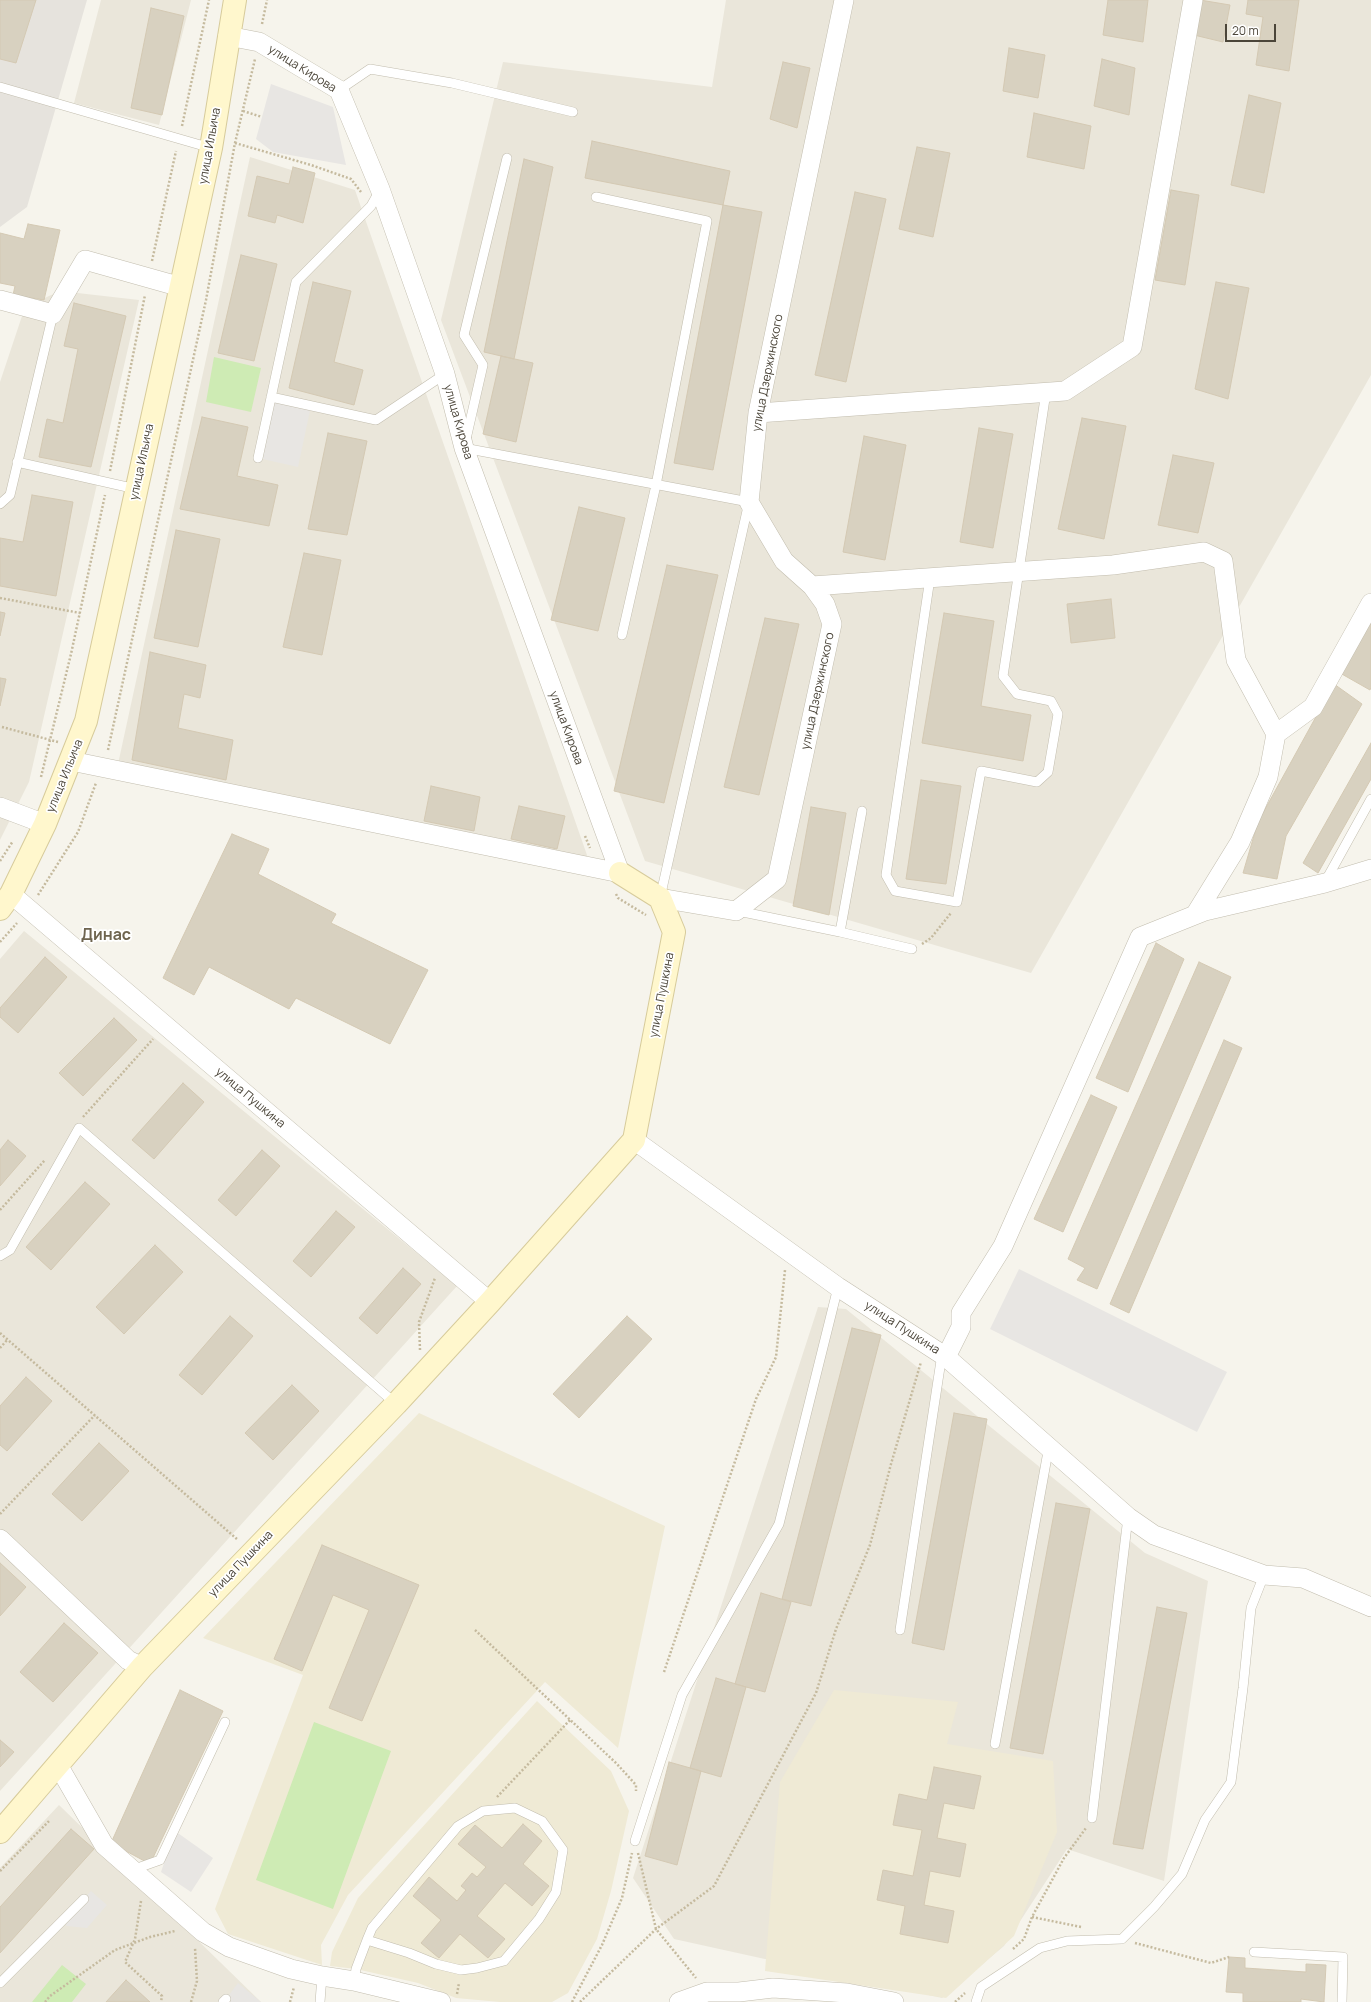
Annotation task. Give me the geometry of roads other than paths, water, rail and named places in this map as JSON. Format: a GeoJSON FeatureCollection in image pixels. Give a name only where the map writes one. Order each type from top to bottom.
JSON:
{"type":"FeatureCollection","features":[{"type":"Feature","properties":{"kind":"street","name":"улица Ильича"},"geometry":{"type":"LineString","coordinates":[[6,901],[38,820],[74,754],[86,721],[211,148],[235,0]]}},
{"type":"Feature","properties":{"kind":"street","name":"улица Дзержинского"},"geometry":{"type":"LineString","coordinates":[[736,911],[777,878],[832,624],[824,604],[812,586],[784,561],[749,502],[758,413],[844,0]]}},
{"type":"Feature","properties":{"kind":"street"},"geometry":{"type":"LineString","coordinates":[[758,413],[1065,391],[1132,347],[1193,0]]}},
{"type":"Feature","properties":{"kind":"street","name":"улица Кирова"},"geometry":{"type":"LineString","coordinates":[[228,36],[259,42],[339,90],[380,189],[445,374],[464,448],[611,871]]}},
{"type":"Feature","properties":{"kind":"street"},"geometry":{"type":"LineString","coordinates":[[0,300],[53,314],[85,260],[181,288]]}},
{"type":"Feature","properties":{"kind":"street"},"geometry":{"type":"LineString","coordinates":[[812,586],[1113,566],[1204,552],[1223,561],[1236,660],[1276,734],[1268,777],[1240,842],[1195,915]]}},
{"type":"Feature","properties":{"kind":"street"},"geometry":{"type":"LineString","coordinates":[[1276,734],[1314,707],[1371,603]]}},
{"type":"Feature","properties":{"kind":"street"},"geometry":{"type":"LineString","coordinates":[[74,754],[102,768],[611,871],[660,898],[736,911]]}},
{"type":"Feature","properties":{"kind":"street"},"geometry":{"type":"LineString","coordinates":[[0,807],[38,820]]}},
{"type":"Feature","properties":{"kind":"street"},"geometry":{"type":"LineString","coordinates":[[944,1356],[961,1327],[961,1313],[1003,1246],[1140,936],[1195,915],[1325,883],[1371,869]]}},
{"type":"Feature","properties":{"kind":"street","name":"улица Пушкина"},"geometry":{"type":"LineString","coordinates":[[0,1832],[142,1667],[396,1404],[490,1302],[634,1140],[674,932],[660,898]]}},
{"type":"Feature","properties":{"kind":"street","name":"улица Пушкина"},"geometry":{"type":"LineString","coordinates":[[6,901],[29,909],[490,1302]]}},
{"type":"Feature","properties":{"kind":"street","name":"улица Пушкина"},"geometry":{"type":"LineString","coordinates":[[634,1140],[838,1287],[944,1356],[1049,1446],[1128,1517],[1154,1536],[1264,1574],[1303,1578],[1371,1607]]}},
{"type":"Feature","properties":{"kind":"street"},"geometry":{"type":"LineString","coordinates":[[0,1539],[128,1660],[142,1667]]}},
{"type":"Feature","properties":{"kind":"street"},"geometry":{"type":"LineString","coordinates":[[58,1765],[104,1845],[203,1932],[229,1947],[291,1969],[322,1976],[354,1980],[441,2002]]}},
{"type":"Feature","properties":{"kind":"street"},"geometry":{"type":"LineString","coordinates":[[679,2002],[707,1992],[739,1997],[773,1988],[847,1998],[894,2002]]}},
{"type":"Feature","properties":{"kind":"lane"},"geometry":{"type":"LineString","coordinates":[[339,90],[370,69],[452,83],[573,112]]}},
{"type":"Feature","properties":{"kind":"lane"},"geometry":{"type":"LineString","coordinates":[[0,88],[211,148]]}},
{"type":"Feature","properties":{"kind":"lane"},"geometry":{"type":"LineString","coordinates":[[507,158],[464,335],[483,365],[464,448],[749,502],[660,898]]}},
{"type":"Feature","properties":{"kind":"lane"},"geometry":{"type":"LineString","coordinates":[[258,458],[296,282],[372,206],[380,189]]}},
{"type":"Feature","properties":{"kind":"lane"},"geometry":{"type":"LineString","coordinates":[[596,197],[707,221],[656,485],[622,635]]}},
{"type":"Feature","properties":{"kind":"lane"},"geometry":{"type":"LineString","coordinates":[[0,504],[10,495],[53,314]]}},
{"type":"Feature","properties":{"kind":"lane"},"geometry":{"type":"LineString","coordinates":[[271,397],[376,420],[445,374]]}},
{"type":"Feature","properties":{"kind":"lane"},"geometry":{"type":"LineString","coordinates":[[930,578],[886,874],[895,891],[957,902],[981,771],[1036,782],[1048,772],[1058,714],[1051,701],[1016,694],[1003,676],[1046,392]]}},
{"type":"Feature","properties":{"kind":"lane"},"geometry":{"type":"LineString","coordinates":[[17,462],[136,490]]}},
{"type":"Feature","properties":{"kind":"lane"},"geometry":{"type":"LineString","coordinates":[[1325,883],[1371,799]]}},
{"type":"Feature","properties":{"kind":"lane"},"geometry":{"type":"LineString","coordinates":[[840,932],[862,811]]}},
{"type":"Feature","properties":{"kind":"lane"},"geometry":{"type":"LineString","coordinates":[[736,911],[840,932],[912,950]]}},
{"type":"Feature","properties":{"kind":"lane"},"geometry":{"type":"LineString","coordinates":[[0,1256],[10,1250],[79,1128],[396,1404]]}},
{"type":"Feature","properties":{"kind":"lane"},"geometry":{"type":"LineString","coordinates":[[635,1841],[682,1695],[779,1524],[838,1287]]}},
{"type":"Feature","properties":{"kind":"lane"},"geometry":{"type":"LineString","coordinates":[[900,1630],[944,1356]]}},
{"type":"Feature","properties":{"kind":"lane"},"geometry":{"type":"LineString","coordinates":[[995,1744],[1049,1446]]}},
{"type":"Feature","properties":{"kind":"lane"},"geometry":{"type":"LineString","coordinates":[[1092,1818],[1128,1517]]}},
{"type":"Feature","properties":{"kind":"lane"},"geometry":{"type":"LineString","coordinates":[[976,2002],[981,1987],[1040,1948],[1067,1941],[1122,1939],[1154,1908],[1182,1874],[1205,1820],[1231,1782],[1251,1608],[1264,1574]]}},
{"type":"Feature","properties":{"kind":"lane"},"geometry":{"type":"LineString","coordinates":[[132,1870],[160,1860],[225,1722]]}},
{"type":"Feature","properties":{"kind":"lane"},"geometry":{"type":"LineString","coordinates":[[354,1980],[367,1940],[372,1928],[458,1826],[483,1811],[515,1808],[542,1821],[563,1850],[556,1892],[539,1919],[504,1961],[477,1968],[461,1970],[436,1964],[409,1953],[367,1940]]}},
{"type":"Feature","properties":{"kind":"lane"},"geometry":{"type":"LineString","coordinates":[[0,1983],[84,1899]]}},
{"type":"Feature","properties":{"kind":"lane"},"geometry":{"type":"LineString","coordinates":[[1254,1952],[1343,1957],[1342,2002]]}},
{"type":"Feature","properties":{"kind":"lane"},"geometry":{"type":"LineString","coordinates":[[320,2002],[322,1976]]}},
{"type":"Feature","properties":{"kind":"district","name":"Динас"},"geometry":{"type":"Point","coordinates":[106,936]}}]}
